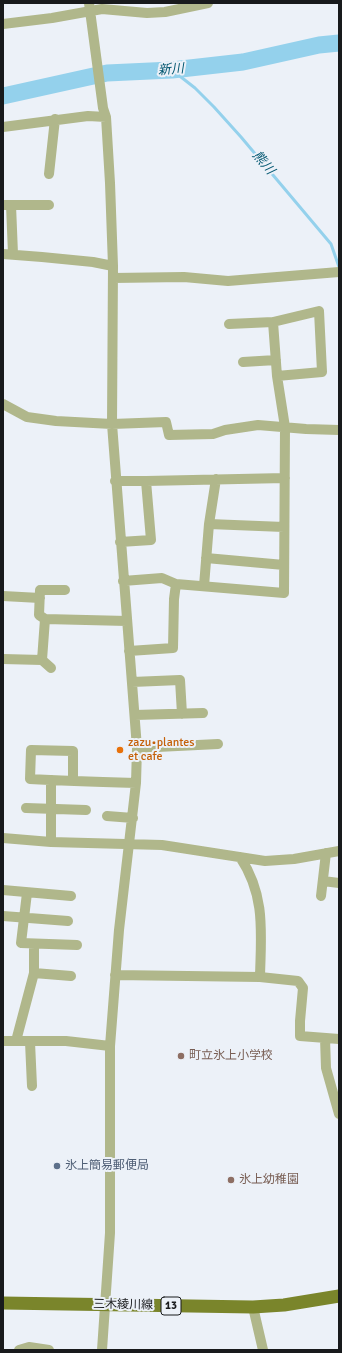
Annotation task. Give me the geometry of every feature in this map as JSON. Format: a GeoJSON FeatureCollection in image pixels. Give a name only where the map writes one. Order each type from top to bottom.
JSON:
{"type":"FeatureCollection","features":[{"type":"Feature","properties":{"kind":"main road","name":"三木綾川線"},"geometry":{"type":"LineString","coordinates":[[3,1303],[253,1307],[284,1305],[339,1296]]}},
{"type":"Feature","properties":{"kind":"street"},"geometry":{"type":"LineString","coordinates":[[3,24],[90,7],[147,13],[165,12],[208,3]]}},
{"type":"Feature","properties":{"kind":"street"},"geometry":{"type":"LineString","coordinates":[[90,7],[104,113],[110,183],[113,266],[112,424],[115,481],[137,748],[133,818],[115,975],[110,1046],[110,1233],[102,1350]]}},
{"type":"Feature","properties":{"kind":"street"},"geometry":{"type":"LineString","coordinates":[[3,128],[104,113]]}},
{"type":"Feature","properties":{"kind":"street"},"geometry":{"type":"LineString","coordinates":[[49,174],[55,120]]}},
{"type":"Feature","properties":{"kind":"street"},"geometry":{"type":"LineString","coordinates":[[49,205],[7,205],[8,254],[93,262],[113,266]]}},
{"type":"Feature","properties":{"kind":"street"},"geometry":{"type":"LineString","coordinates":[[113,278],[184,277],[228,281],[338,272]]}},
{"type":"Feature","properties":{"kind":"street"},"geometry":{"type":"LineString","coordinates":[[229,324],[273,322],[319,311],[322,372],[277,376]]}},
{"type":"Feature","properties":{"kind":"street"},"geometry":{"type":"LineString","coordinates":[[124,581],[162,578],[176,584],[284,593],[285,427],[277,376],[273,322]]}},
{"type":"Feature","properties":{"kind":"street"},"geometry":{"type":"LineString","coordinates":[[243,362],[276,360]]}},
{"type":"Feature","properties":{"kind":"street"},"geometry":{"type":"LineString","coordinates":[[3,404],[27,417],[56,421],[112,424],[166,422],[169,435],[213,434],[225,430],[258,425],[339,430]]}},
{"type":"Feature","properties":{"kind":"street"},"geometry":{"type":"LineString","coordinates":[[115,481],[285,478]]}},
{"type":"Feature","properties":{"kind":"street"},"geometry":{"type":"LineString","coordinates":[[204,586],[209,524],[216,479]]}},
{"type":"Feature","properties":{"kind":"street"},"geometry":{"type":"LineString","coordinates":[[120,542],[151,540],[146,481]]}},
{"type":"Feature","properties":{"kind":"street"},"geometry":{"type":"LineString","coordinates":[[209,524],[284,527]]}},
{"type":"Feature","properties":{"kind":"street"},"geometry":{"type":"LineString","coordinates":[[206,558],[284,565]]}},
{"type":"Feature","properties":{"kind":"street"},"geometry":{"type":"LineString","coordinates":[[129,651],[173,648],[174,599],[176,584]]}},
{"type":"Feature","properties":{"kind":"street"},"geometry":{"type":"LineString","coordinates":[[65,590],[40,590],[39,615],[45,619],[127,621]]}},
{"type":"Feature","properties":{"kind":"street"},"geometry":{"type":"LineString","coordinates":[[3,596],[40,598]]}},
{"type":"Feature","properties":{"kind":"street"},"geometry":{"type":"LineString","coordinates":[[42,660],[45,619]]}},
{"type":"Feature","properties":{"kind":"street"},"geometry":{"type":"LineString","coordinates":[[3,659],[42,660],[50,668]]}},
{"type":"Feature","properties":{"kind":"street"},"geometry":{"type":"LineString","coordinates":[[132,682],[180,680],[182,714]]}},
{"type":"Feature","properties":{"kind":"street"},"geometry":{"type":"LineString","coordinates":[[135,715],[203,713]]}},
{"type":"Feature","properties":{"kind":"street"},"geometry":{"type":"LineString","coordinates":[[137,748],[218,744]]}},
{"type":"Feature","properties":{"kind":"street"},"geometry":{"type":"LineString","coordinates":[[73,781],[73,751],[32,750],[30,779],[136,784]]}},
{"type":"Feature","properties":{"kind":"street"},"geometry":{"type":"LineString","coordinates":[[51,842],[52,780]]}},
{"type":"Feature","properties":{"kind":"street"},"geometry":{"type":"LineString","coordinates":[[26,808],[86,810]]}},
{"type":"Feature","properties":{"kind":"street"},"geometry":{"type":"LineString","coordinates":[[107,816],[133,818]]}},
{"type":"Feature","properties":{"kind":"street"},"geometry":{"type":"LineString","coordinates":[[3,838],[51,842],[162,845],[266,861],[294,859],[339,851]]}},
{"type":"Feature","properties":{"kind":"street"},"geometry":{"type":"LineString","coordinates":[[321,896],[326,853]]}},
{"type":"Feature","properties":{"kind":"street"},"geometry":{"type":"LineString","coordinates":[[240,857],[255,886],[259,902],[261,918],[260,977]]}},
{"type":"Feature","properties":{"kind":"street"},"geometry":{"type":"LineString","coordinates":[[323,881],[339,883]]}},
{"type":"Feature","properties":{"kind":"street"},"geometry":{"type":"LineString","coordinates":[[3,890],[71,896]]}},
{"type":"Feature","properties":{"kind":"street"},"geometry":{"type":"LineString","coordinates":[[27,893],[21,943],[77,945]]}},
{"type":"Feature","properties":{"kind":"street"},"geometry":{"type":"LineString","coordinates":[[3,916],[68,921]]}},
{"type":"Feature","properties":{"kind":"street"},"geometry":{"type":"LineString","coordinates":[[16,1041],[34,973],[34,944]]}},
{"type":"Feature","properties":{"kind":"street"},"geometry":{"type":"LineString","coordinates":[[34,973],[72,976]]}},
{"type":"Feature","properties":{"kind":"street"},"geometry":{"type":"LineString","coordinates":[[115,975],[260,977],[298,981],[303,988],[300,1036],[339,1039]]}},
{"type":"Feature","properties":{"kind":"street"},"geometry":{"type":"LineString","coordinates":[[325,1038],[326,1068],[339,1114]]}},
{"type":"Feature","properties":{"kind":"street"},"geometry":{"type":"LineString","coordinates":[[3,1041],[66,1041],[110,1046]]}},
{"type":"Feature","properties":{"kind":"street"},"geometry":{"type":"LineString","coordinates":[[30,1042],[32,1086]]}},
{"type":"Feature","properties":{"kind":"street"},"geometry":{"type":"LineString","coordinates":[[253,1307],[263,1350]]}},
{"type":"Feature","properties":{"kind":"street"},"geometry":{"type":"LineString","coordinates":[[19,1350],[29,1347],[49,1350]]}},
{"type":"Feature","properties":{"kind":"waterway","name":"熊川"},"geometry":{"type":"LineString","coordinates":[[3,96],[107,73],[172,70],[243,62],[319,45],[339,43]]}},
{"type":"Feature","properties":{"kind":"waterway","name":"熊川"},"geometry":{"type":"LineString","coordinates":[[172,70],[195,88],[241,137],[331,244],[339,267]]}},
{"type":"Feature","properties":{"kind":"place","name":"zazu•plantes et cafe"},"geometry":{"type":"Point","coordinates":[120,750]}},
{"type":"Feature","properties":{"kind":"place","name":"町立氷上小学校"},"geometry":{"type":"Point","coordinates":[181,1056]}},
{"type":"Feature","properties":{"kind":"place","name":"氷上簡易郵便局"},"geometry":{"type":"Point","coordinates":[57,1166]}},
{"type":"Feature","properties":{"kind":"place","name":"氷上幼稚園"},"geometry":{"type":"Point","coordinates":[231,1180]}},
{"type":"Feature","properties":{"kind":"water label","name":"新川"},"geometry":{"type":"Point","coordinates":[171,70]}}]}
